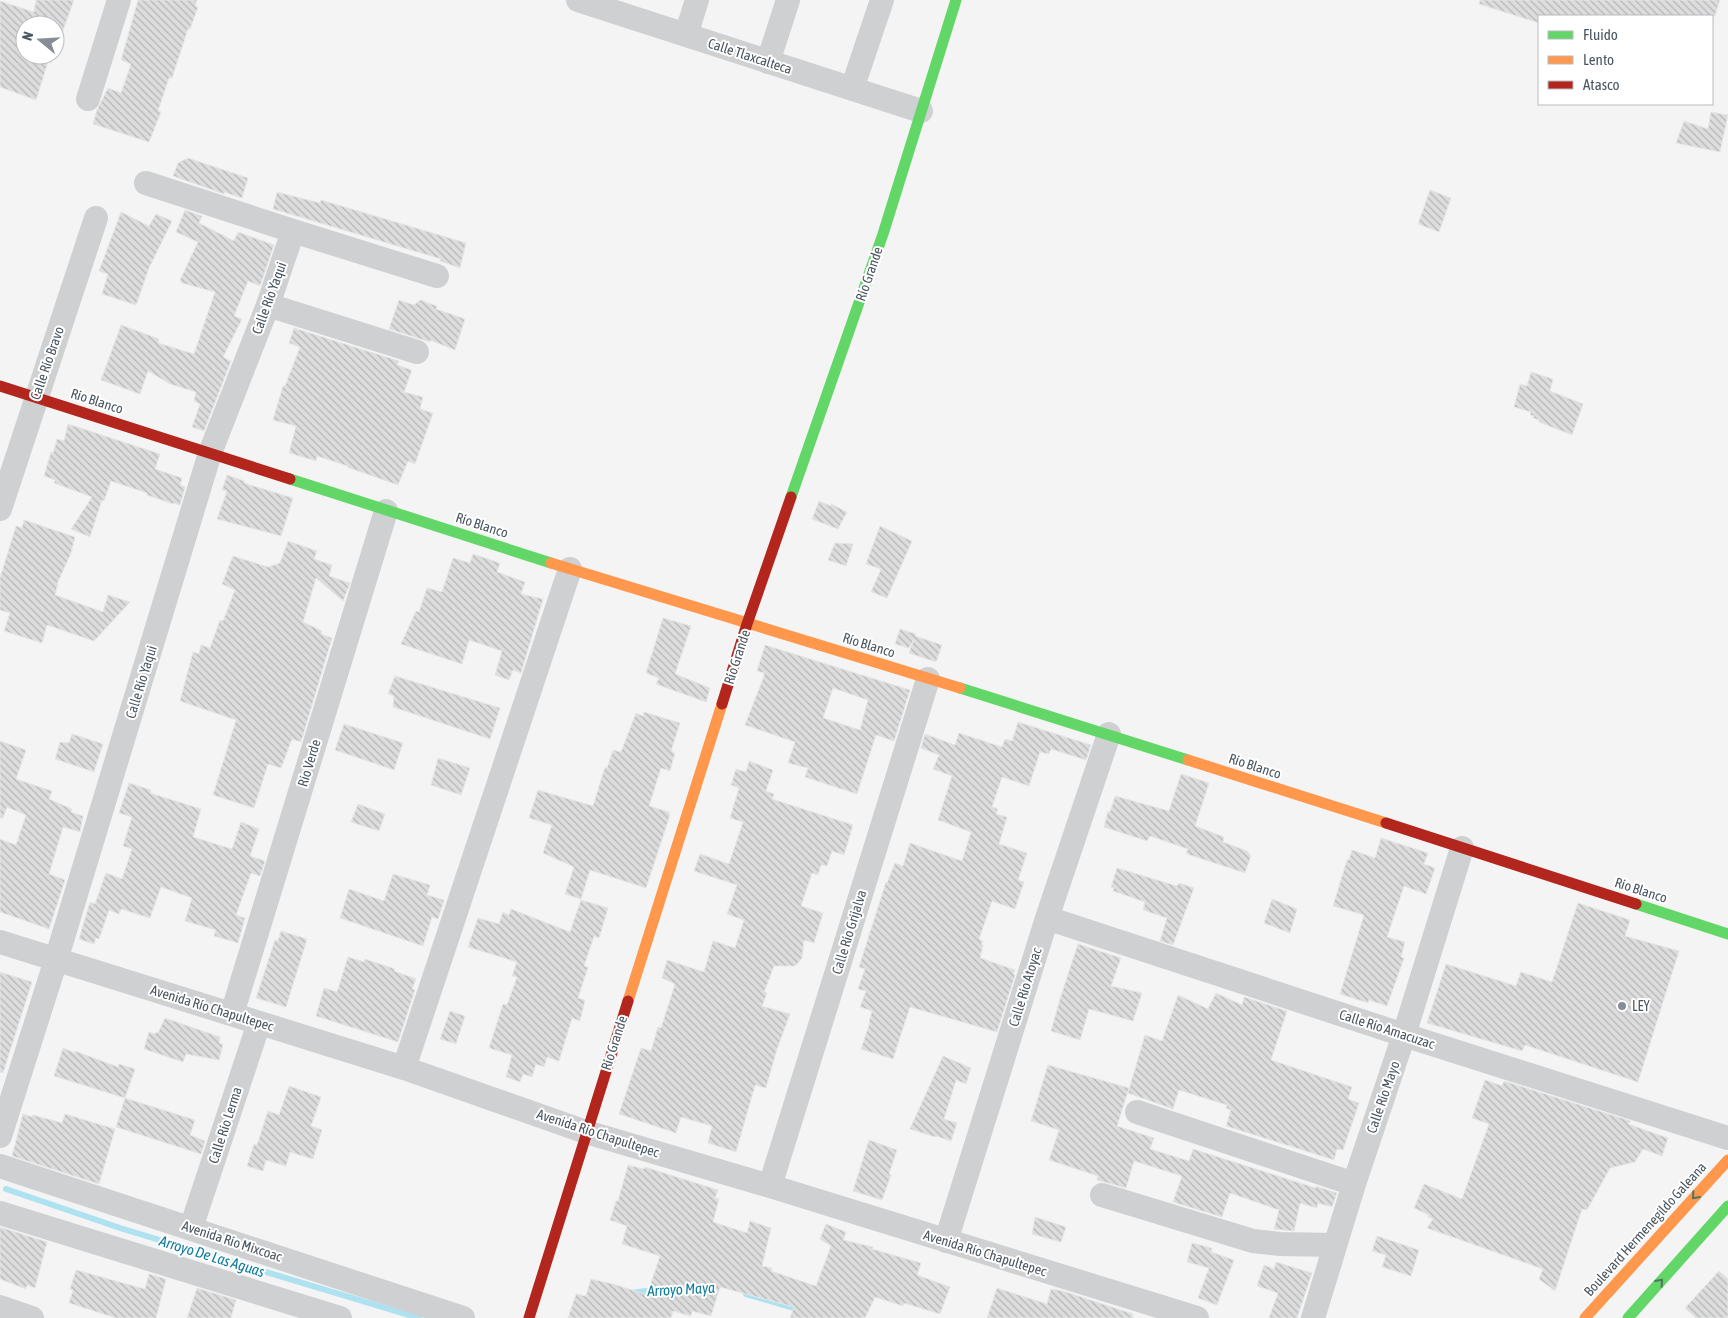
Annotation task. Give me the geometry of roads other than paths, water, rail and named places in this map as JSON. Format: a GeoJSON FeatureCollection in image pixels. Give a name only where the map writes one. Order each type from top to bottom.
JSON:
{"type":"FeatureCollection","features":[{"type":"Feature","properties":{"kind":"street"},"geometry":{"type":"LineString","coordinates":[[88,99],[119,0]]}},
{"type":"Feature","properties":{"kind":"street","name":"Calle Tlaxcalteca"},"geometry":{"type":"LineString","coordinates":[[578,0],[608,5],[686,35],[921,111]]}},
{"type":"Feature","properties":{"kind":"street"},"geometry":{"type":"LineString","coordinates":[[686,35],[697,0]]}},
{"type":"Feature","properties":{"kind":"street"},"geometry":{"type":"LineString","coordinates":[[768,62],[788,0]]}},
{"type":"Feature","properties":{"kind":"street"},"geometry":{"type":"LineString","coordinates":[[852,89],[882,0]]}},
{"type":"Feature","properties":{"kind":"street","name":"Río Grande"},"geometry":{"type":"LineString","coordinates":[[530,1318],[586,1132],[747,624],[883,234],[956,0]]}},
{"type":"Feature","properties":{"kind":"street"},"geometry":{"type":"LineString","coordinates":[[146,183],[437,276]]}},
{"type":"Feature","properties":{"kind":"street","name":"Calle Río Bravo"},"geometry":{"type":"LineString","coordinates":[[0,509],[96,218]]}},
{"type":"Feature","properties":{"kind":"street","name":"Calle Río Yaqui"},"geometry":{"type":"LineString","coordinates":[[0,1136],[56,960],[210,454],[268,305],[293,231]]}},
{"type":"Feature","properties":{"kind":"street"},"geometry":{"type":"LineString","coordinates":[[268,305],[417,352]]}},
{"type":"Feature","properties":{"kind":"street","name":"Río Blanco"},"geometry":{"type":"LineString","coordinates":[[0,386],[570,569],[1109,734],[1728,934]]}},
{"type":"Feature","properties":{"kind":"street","name":"Río Verde"},"geometry":{"type":"LineString","coordinates":[[232,1014],[386,511]]}},
{"type":"Feature","properties":{"kind":"street"},"geometry":{"type":"LineString","coordinates":[[404,1068],[570,569]]}},
{"type":"Feature","properties":{"kind":"street","name":"Calle Río Grijalva"},"geometry":{"type":"LineString","coordinates":[[770,1186],[928,678]]}},
{"type":"Feature","properties":{"kind":"street","name":"Calle Río Atoyac"},"geometry":{"type":"LineString","coordinates":[[946,1241],[1047,918],[1109,734]]}},
{"type":"Feature","properties":{"kind":"street","name":"Calle Río Mayo"},"geometry":{"type":"LineString","coordinates":[[1313,1318],[1462,848]]}},
{"type":"Feature","properties":{"kind":"street","name":"Calle Río Amacuzac"},"geometry":{"type":"LineString","coordinates":[[1047,918],[1404,1035],[1728,1138]]}},
{"type":"Feature","properties":{"kind":"street","name":"Avenida Río Chapultepec"},"geometry":{"type":"LineString","coordinates":[[0,942],[404,1068],[586,1132],[770,1186],[1197,1318]]}},
{"type":"Feature","properties":{"kind":"street","name":"Calle Río Lerma"},"geometry":{"type":"LineString","coordinates":[[191,1228],[260,1023]]}},
{"type":"Feature","properties":{"kind":"street"},"geometry":{"type":"LineString","coordinates":[[1137,1112],[1354,1184]]}},
{"type":"Feature","properties":{"kind":"street","name":"Boulevard Hermenegildo Galeana"},"geometry":{"type":"LineString","coordinates":[[1585,1318],[1728,1160]]}},
{"type":"Feature","properties":{"kind":"street","name":"Avenida Río Mixcoac"},"geometry":{"type":"LineString","coordinates":[[0,1166],[463,1318]]}},
{"type":"Feature","properties":{"kind":"street"},"geometry":{"type":"LineString","coordinates":[[1102,1195],[1253,1241],[1280,1244],[1335,1245]]}},
{"type":"Feature","properties":{"kind":"street"},"geometry":{"type":"LineString","coordinates":[[1628,1318],[1728,1206]]}},
{"type":"Feature","properties":{"kind":"street"},"geometry":{"type":"LineString","coordinates":[[0,1213],[340,1318]]}},
{"type":"Feature","properties":{"kind":"street"},"geometry":{"type":"LineString","coordinates":[[0,1308],[32,1318]]}},
{"type":"Feature","properties":{"kind":"waterway","name":"Arroyo De Las Aguas"},"geometry":{"type":"LineString","coordinates":[[6,1189],[123,1229],[419,1318]]}},
{"type":"Feature","properties":{"kind":"waterway","name":"Arroyo Maya"},"geometry":{"type":"LineString","coordinates":[[630,1293],[655,1290]]}},
{"type":"Feature","properties":{"kind":"waterway","name":"Arroyo Maya"},"geometry":{"type":"LineString","coordinates":[[746,1294],[801,1310]]}},
{"type":"Feature","properties":{"kind":"place","name":"LEY"},"geometry":{"type":"Point","coordinates":[1622,1006]}}]}
